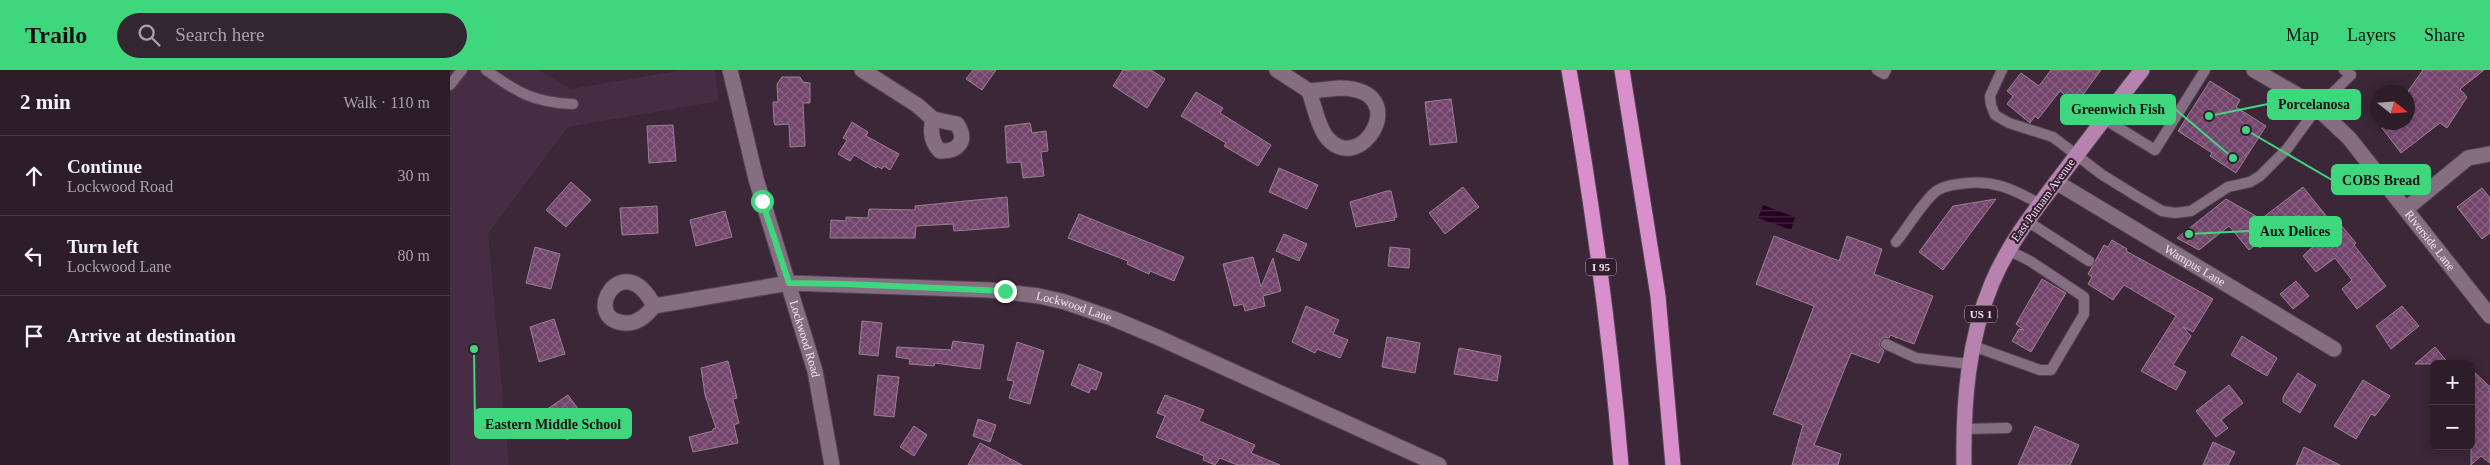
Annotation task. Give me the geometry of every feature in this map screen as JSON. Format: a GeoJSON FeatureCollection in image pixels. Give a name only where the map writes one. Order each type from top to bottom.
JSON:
{"type":"FeatureCollection","features":[{"type":"Feature","properties":{"kind":"highway","name":"I 95"},"geometry":{"type":"LineString","coordinates":[[1568,70],[1587,172],[1605,296],[1620,465]]}},
{"type":"Feature","properties":{"kind":"highway"},"geometry":{"type":"LineString","coordinates":[[1622,70],[1658,296],[1673,465]]}},
{"type":"Feature","properties":{"kind":"main road","name":"East Putnam Avenue"},"geometry":{"type":"LineString","coordinates":[[1964,465],[1964,429],[1972,346],[1985,301],[2008,250],[2027,220],[2142,70]]}},
{"type":"Feature","properties":{"kind":"street","name":"Lockwood Road"},"geometry":{"type":"LineString","coordinates":[[730,70],[756,179],[815,371],[832,465]]}},
{"type":"Feature","properties":{"kind":"street"},"geometry":{"type":"LineString","coordinates":[[862,70],[917,105],[933,119]]}},
{"type":"Feature","properties":{"kind":"street"},"geometry":{"type":"LineString","coordinates":[[1277,70],[1310,91],[1350,88],[1368,95],[1378,112],[1375,132],[1369,140],[1360,145],[1342,146],[1333,143],[1321,128],[1310,91]]}},
{"type":"Feature","properties":{"kind":"street","name":"Riverside Lane"},"geometry":{"type":"LineString","coordinates":[[2254,70],[2317,108],[2359,149],[2490,316]]}},
{"type":"Feature","properties":{"kind":"street"},"geometry":{"type":"LineString","coordinates":[[2406,209],[2468,158],[2490,154]]}},
{"type":"Feature","properties":{"kind":"street","name":"Wampus Lane"},"geometry":{"type":"LineString","coordinates":[[2056,182],[2334,349]]}},
{"type":"Feature","properties":{"kind":"street","name":"Lockwood Lane"},"geometry":{"type":"LineString","coordinates":[[654,306],[789,283],[989,290],[1058,300],[1114,318],[1439,465]]}},
{"type":"Feature","properties":{"kind":"lane"},"geometry":{"type":"LineString","coordinates":[[450,84],[462,70]]}},
{"type":"Feature","properties":{"kind":"lane"},"geometry":{"type":"LineString","coordinates":[[486,70],[524,95],[549,103],[573,104]]}},
{"type":"Feature","properties":{"kind":"lane"},"geometry":{"type":"LineString","coordinates":[[1877,70],[1884,74],[1886,70]]}},
{"type":"Feature","properties":{"kind":"lane"},"geometry":{"type":"LineString","coordinates":[[2104,120],[2155,150],[2205,70]]}},
{"type":"Feature","properties":{"kind":"lane"},"geometry":{"type":"LineString","coordinates":[[1999,74],[1990,96],[1991,106],[1995,115],[2009,123],[2053,137],[2101,174],[2162,211],[2175,213],[2191,211],[2228,187],[2250,182],[2260,176],[2287,149],[2317,108],[2351,75],[2344,70]]}},
{"type":"Feature","properties":{"kind":"lane"},"geometry":{"type":"LineString","coordinates":[[1896,242],[1935,192],[1948,186],[1973,181],[1996,183],[2008,187],[2040,204]]}},
{"type":"Feature","properties":{"kind":"lane"},"geometry":{"type":"LineString","coordinates":[[2027,220],[2089,261]]}},
{"type":"Feature","properties":{"kind":"lane"},"geometry":{"type":"LineString","coordinates":[[1972,346],[2040,370],[2051,370],[2084,314],[2084,297],[2030,261],[2008,250]]}},
{"type":"Feature","properties":{"kind":"lane"},"geometry":{"type":"LineString","coordinates":[[1886,344],[1916,358],[1970,364]]}},
{"type":"Feature","properties":{"kind":"lane"},"geometry":{"type":"LineString","coordinates":[[1964,429],[2007,428]]}},
{"type":"Feature","properties":{"kind":"shaded area"},"geometry":{"type":"Polygon","coordinates":[[[450,70],[539,70],[571,89],[683,70],[715,70],[719,101],[568,127],[488,233],[509,465],[450,465],[450,70]]]}},
{"type":"Feature","properties":{"kind":"shaded area"},"geometry":{"type":"Polygon","coordinates":[[[1763,205],[1795,217],[1791,230],[1758,218],[1763,205]]]}},
{"type":"Feature","properties":{"kind":"building"},"geometry":{"type":"Polygon","coordinates":[[[973,70],[996,70],[982,90],[966,79],[973,70]]]}},
{"type":"Feature","properties":{"kind":"building"},"geometry":{"type":"Polygon","coordinates":[[[1123,70],[1151,70],[1165,79],[1147,108],[1113,86],[1123,70]]]}},
{"type":"Feature","properties":{"kind":"building"},"geometry":{"type":"Polygon","coordinates":[[[2051,70],[2101,70],[2076,104],[2060,91],[2038,119],[2035,116],[2030,123],[2007,104],[2013,96],[2007,91],[2021,73],[2039,86],[2051,70]]]}},
{"type":"Feature","properties":{"kind":"building"},"geometry":{"type":"Polygon","coordinates":[[[2423,70],[2484,70],[2460,89],[2467,97],[2447,128],[2440,123],[2401,153],[2384,130],[2415,130],[2415,85],[2412,85],[2423,70]]]}},
{"type":"Feature","properties":{"kind":"building"},"geometry":{"type":"Polygon","coordinates":[[[782,77],[800,77],[803,82],[810,83],[810,103],[803,103],[805,146],[790,147],[789,124],[775,125],[774,122],[773,102],[778,102],[777,84],[782,77]]]}},
{"type":"Feature","properties":{"kind":"building"},"geometry":{"type":"Polygon","coordinates":[[[2210,81],[2240,100],[2236,107],[2266,126],[2236,173],[2210,156],[2212,153],[2178,131],[2210,81]]]}},
{"type":"Feature","properties":{"kind":"building"},"geometry":{"type":"Polygon","coordinates":[[[1196,92],[1223,108],[1220,113],[1271,145],[1258,166],[1224,146],[1226,143],[1181,116],[1196,92]]]}},
{"type":"Feature","properties":{"kind":"building"},"geometry":{"type":"Polygon","coordinates":[[[1451,99],[1457,142],[1430,145],[1425,102],[1451,99]]]}},
{"type":"Feature","properties":{"kind":"building"},"geometry":{"type":"Polygon","coordinates":[[[852,122],[868,132],[866,136],[899,154],[890,170],[884,166],[882,169],[877,166],[876,168],[854,155],[850,161],[838,154],[847,140],[843,138],[852,122]]]}},
{"type":"Feature","properties":{"kind":"building"},"geometry":{"type":"Polygon","coordinates":[[[1030,123],[1032,133],[1046,131],[1048,151],[1041,152],[1044,176],[1023,178],[1021,162],[1007,163],[1005,126],[1030,123]]]}},
{"type":"Feature","properties":{"kind":"building"},"geometry":{"type":"Polygon","coordinates":[[[673,125],[676,161],[649,163],[647,126],[673,125]]]}},
{"type":"Feature","properties":{"kind":"building"},"geometry":{"type":"Polygon","coordinates":[[[1279,168],[1318,185],[1307,209],[1269,192],[1279,168]]]}},
{"type":"Feature","properties":{"kind":"building"},"geometry":{"type":"Polygon","coordinates":[[[571,182],[591,200],[566,227],[546,210],[571,182]]]}},
{"type":"Feature","properties":{"kind":"building"},"geometry":{"type":"Polygon","coordinates":[[[1463,187],[1479,207],[1445,234],[1429,213],[1463,187]]]}},
{"type":"Feature","properties":{"kind":"building"},"geometry":{"type":"Polygon","coordinates":[[[2303,187],[2336,228],[2340,224],[2356,243],[2354,245],[2386,286],[2357,309],[2342,289],[2352,280],[2335,258],[2316,272],[2303,256],[2320,240],[2299,215],[2260,248],[2257,244],[2249,250],[2229,226],[2199,250],[2177,238],[2226,199],[2261,219],[2303,187]]]}},
{"type":"Feature","properties":{"kind":"building"},"geometry":{"type":"Polygon","coordinates":[[[2482,188],[2490,198],[2490,233],[2482,239],[2457,207],[2482,188]]]}},
{"type":"Feature","properties":{"kind":"building"},"geometry":{"type":"Polygon","coordinates":[[[1391,191],[1397,217],[1394,217],[1395,220],[1356,227],[1350,202],[1391,191]]]}},
{"type":"Feature","properties":{"kind":"building"},"geometry":{"type":"Polygon","coordinates":[[[1007,197],[1009,227],[954,231],[953,224],[916,226],[915,238],[830,238],[831,220],[846,221],[846,217],[868,218],[869,209],[915,210],[915,206],[1007,197]]]}},
{"type":"Feature","properties":{"kind":"building"},"geometry":{"type":"Polygon","coordinates":[[[1996,199],[1943,270],[1919,252],[1953,206],[1996,199]]]}},
{"type":"Feature","properties":{"kind":"building"},"geometry":{"type":"Polygon","coordinates":[[[657,206],[658,233],[622,235],[620,208],[657,206]]]}},
{"type":"Feature","properties":{"kind":"building"},"geometry":{"type":"Polygon","coordinates":[[[725,211],[732,237],[696,246],[690,220],[725,211]]]}},
{"type":"Feature","properties":{"kind":"building"},"geometry":{"type":"Polygon","coordinates":[[[1079,214],[1184,257],[1174,281],[1150,271],[1149,274],[1127,264],[1128,261],[1068,238],[1079,214]]]}},
{"type":"Feature","properties":{"kind":"building"},"geometry":{"type":"Polygon","coordinates":[[[1284,234],[1307,244],[1299,261],[1276,251],[1284,234]]]}},
{"type":"Feature","properties":{"kind":"building"},"geometry":{"type":"Polygon","coordinates":[[[1774,236],[1839,261],[1847,236],[1882,249],[1874,274],[1933,296],[1914,344],[1890,335],[1889,338],[1882,338],[1879,345],[1884,351],[1879,363],[1851,353],[1814,445],[1841,454],[1838,465],[1792,465],[1803,425],[1773,414],[1814,306],[1756,284],[1774,236]]]}},
{"type":"Feature","properties":{"kind":"building"},"geometry":{"type":"Polygon","coordinates":[[[2112,240],[2127,249],[2126,251],[2213,299],[2193,332],[2183,327],[2191,336],[2173,365],[2186,372],[2176,390],[2141,371],[2176,316],[2124,285],[2113,300],[2088,284],[2092,277],[2088,274],[2104,245],[2108,247],[2112,240]]]}},
{"type":"Feature","properties":{"kind":"building"},"geometry":{"type":"Polygon","coordinates":[[[535,247],[560,254],[551,289],[526,283],[535,247]]]}},
{"type":"Feature","properties":{"kind":"building"},"geometry":{"type":"Polygon","coordinates":[[[1390,247],[1410,249],[1409,268],[1388,266],[1390,247]]]}},
{"type":"Feature","properties":{"kind":"building"},"geometry":{"type":"Polygon","coordinates":[[[1253,257],[1261,287],[1273,258],[1281,291],[1263,296],[1265,306],[1245,311],[1243,304],[1234,306],[1223,264],[1253,257]]]}},
{"type":"Feature","properties":{"kind":"building"},"geometry":{"type":"Polygon","coordinates":[[[2042,279],[2066,293],[2031,352],[2012,341],[2019,329],[2024,330],[2016,324],[2042,279]]]}},
{"type":"Feature","properties":{"kind":"building"},"geometry":{"type":"Polygon","coordinates":[[[2296,281],[2309,296],[2293,309],[2280,294],[2296,281]]]}},
{"type":"Feature","properties":{"kind":"building"},"geometry":{"type":"Polygon","coordinates":[[[1306,306],[1339,320],[1333,334],[1348,340],[1340,358],[1317,349],[1315,353],[1292,342],[1306,306]]]}},
{"type":"Feature","properties":{"kind":"building"},"geometry":{"type":"Polygon","coordinates":[[[2402,306],[2419,326],[2391,349],[2376,326],[2402,306]]]}},
{"type":"Feature","properties":{"kind":"building"},"geometry":{"type":"Polygon","coordinates":[[[554,319],[565,354],[539,362],[530,327],[554,319]]]}},
{"type":"Feature","properties":{"kind":"building"},"geometry":{"type":"Polygon","coordinates":[[[862,321],[882,323],[878,356],[859,354],[862,321]]]}},
{"type":"Feature","properties":{"kind":"building"},"geometry":{"type":"Polygon","coordinates":[[[2242,336],[2277,358],[2267,376],[2231,355],[2242,336]]]}},
{"type":"Feature","properties":{"kind":"building"},"geometry":{"type":"Polygon","coordinates":[[[1387,337],[1420,343],[1415,373],[1382,367],[1387,337]]]}},
{"type":"Feature","properties":{"kind":"building"},"geometry":{"type":"Polygon","coordinates":[[[953,341],[984,345],[980,369],[935,363],[934,366],[909,364],[910,359],[896,357],[897,347],[951,350],[953,341]]]}},
{"type":"Feature","properties":{"kind":"building"},"geometry":{"type":"Polygon","coordinates":[[[1017,342],[1044,351],[1030,404],[1009,398],[1014,381],[1007,380],[1017,342]]]}},
{"type":"Feature","properties":{"kind":"building"},"geometry":{"type":"Polygon","coordinates":[[[2435,347],[2446,360],[2430,360],[2430,364],[2415,364],[2435,347]]]}},
{"type":"Feature","properties":{"kind":"building"},"geometry":{"type":"Polygon","coordinates":[[[1459,348],[1501,356],[1497,381],[1454,374],[1459,348]]]}},
{"type":"Feature","properties":{"kind":"building"},"geometry":{"type":"Polygon","coordinates":[[[728,361],[737,398],[733,399],[739,423],[734,425],[738,443],[693,452],[689,437],[713,431],[716,428],[705,395],[701,368],[728,361]]]}},
{"type":"Feature","properties":{"kind":"building"},"geometry":{"type":"Polygon","coordinates":[[[1079,364],[1102,373],[1096,390],[1091,388],[1089,393],[1071,385],[1079,364]]]}},
{"type":"Feature","properties":{"kind":"building"},"geometry":{"type":"Polygon","coordinates":[[[2298,373],[2316,385],[2300,413],[2283,402],[2283,397],[2298,373]]]}},
{"type":"Feature","properties":{"kind":"building"},"geometry":{"type":"Polygon","coordinates":[[[2475,373],[2490,387],[2490,463],[2481,456],[2471,465],[2471,450],[2475,450],[2475,373]]]}},
{"type":"Feature","properties":{"kind":"building"},"geometry":{"type":"Polygon","coordinates":[[[878,375],[899,377],[894,417],[874,415],[878,375]]]}},
{"type":"Feature","properties":{"kind":"building"},"geometry":{"type":"Polygon","coordinates":[[[2363,380],[2390,396],[2375,416],[2371,414],[2356,439],[2334,426],[2363,380]]]}},
{"type":"Feature","properties":{"kind":"building"},"geometry":{"type":"Polygon","coordinates":[[[2229,385],[2243,403],[2221,420],[2228,428],[2216,437],[2196,411],[2229,385]]]}},
{"type":"Feature","properties":{"kind":"building"},"geometry":{"type":"Polygon","coordinates":[[[568,395],[589,424],[567,440],[546,410],[568,395]]]}},
{"type":"Feature","properties":{"kind":"building"},"geometry":{"type":"Polygon","coordinates":[[[1165,395],[1204,410],[1199,421],[1255,445],[1251,453],[1280,465],[1237,465],[1220,458],[1215,465],[1203,460],[1204,456],[1156,437],[1165,416],[1157,413],[1165,395]]]}},
{"type":"Feature","properties":{"kind":"building"},"geometry":{"type":"Polygon","coordinates":[[[978,419],[996,425],[990,442],[973,436],[978,419]]]}},
{"type":"Feature","properties":{"kind":"building"},"geometry":{"type":"Polygon","coordinates":[[[914,426],[927,435],[914,456],[900,447],[914,426]]]}},
{"type":"Feature","properties":{"kind":"building"},"geometry":{"type":"Polygon","coordinates":[[[2035,426],[2079,445],[2070,465],[2018,465],[2035,426]]]}},
{"type":"Feature","properties":{"kind":"building"},"geometry":{"type":"Polygon","coordinates":[[[2213,442],[2235,452],[2228,465],[2203,465],[2213,442]]]}},
{"type":"Feature","properties":{"kind":"building"},"geometry":{"type":"Polygon","coordinates":[[[980,443],[1022,465],[968,465],[980,443]]]}},
{"type":"Feature","properties":{"kind":"building"},"geometry":{"type":"Polygon","coordinates":[[[2304,447],[2340,465],[2296,465],[2304,447]]]}},
{"type":"Feature","properties":{"kind":"place","name":"Porcelanosa"},"geometry":{"type":"Point","coordinates":[2209,116]}},
{"type":"Feature","properties":{"kind":"place","name":"COBS Bread"},"geometry":{"type":"Point","coordinates":[2246,130]}},
{"type":"Feature","properties":{"kind":"place","name":"Greenwich Fish"},"geometry":{"type":"Point","coordinates":[2233,158]}},
{"type":"Feature","properties":{"kind":"place","name":"Aux Delices"},"geometry":{"type":"Point","coordinates":[2189,234]}},
{"type":"Feature","properties":{"kind":"place","name":"Eastern Middle School"},"geometry":{"type":"Point","coordinates":[474,349]}},
{"type":"Feature","properties":{"kind":"route"},"geometry":{"type":"LineString","coordinates":[[762,201],[789,283],[1005,291]]}}]}
